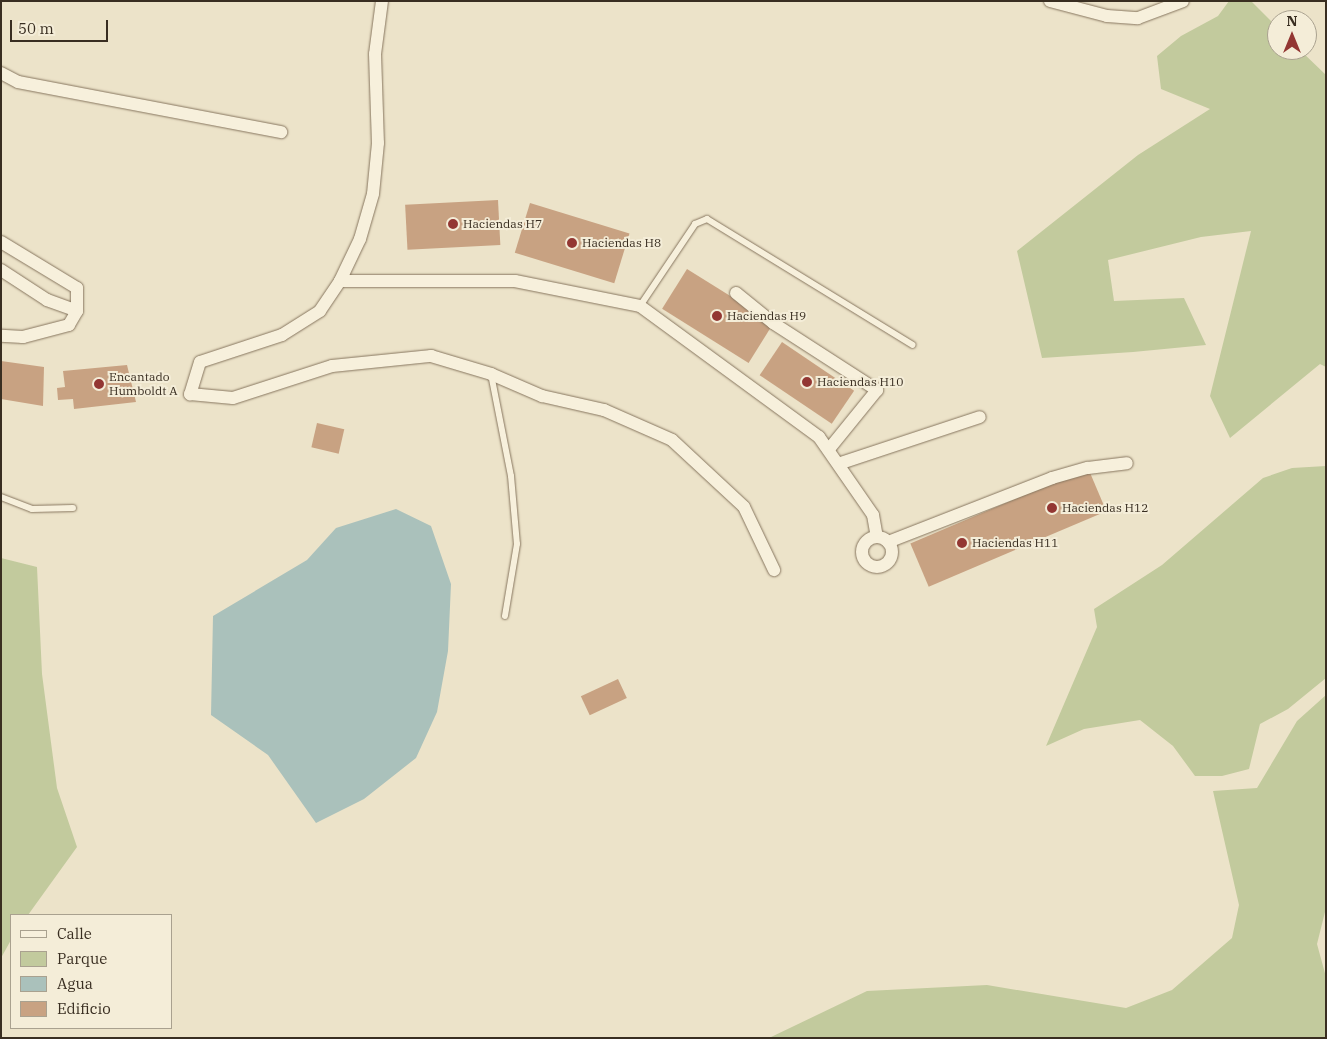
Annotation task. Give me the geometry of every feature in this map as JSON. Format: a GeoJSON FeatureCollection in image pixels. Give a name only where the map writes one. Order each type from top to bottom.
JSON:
{"type":"FeatureCollection","features":[{"type":"Feature","properties":{"kind":"street"},"geometry":{"type":"LineString","coordinates":[[382,1],[375,54],[378,143],[372,194],[360,239],[340,281],[320,312],[282,335],[200,362],[190,394],[233,398],[332,366],[431,356],[491,374],[542,396],[604,410],[672,440],[744,507],[774,570]]}},
{"type":"Feature","properties":{"kind":"street"},"geometry":{"type":"LineString","coordinates":[[1050,1],[1107,16],[1138,18],[1183,1]]}},
{"type":"Feature","properties":{"kind":"street"},"geometry":{"type":"LineString","coordinates":[[1,73],[18,82],[281,132]]}},
{"type":"Feature","properties":{"kind":"street"},"geometry":{"type":"LineString","coordinates":[[1,242],[76,288],[76,311],[69,325],[53,332],[1,336]]}},
{"type":"Feature","properties":{"kind":"street"},"geometry":{"type":"LineString","coordinates":[[1,270],[47,300],[76,311]]}},
{"type":"Feature","properties":{"kind":"street"},"geometry":{"type":"LineString","coordinates":[[340,281],[515,281],[640,306],[699,353],[778,404],[829,449],[841,463],[873,515],[883,539],[1052,478],[1088,468],[1126,464]]}},
{"type":"Feature","properties":{"kind":"street"},"geometry":{"type":"LineString","coordinates":[[736,293],[773,323],[877,390],[829,449]]}},
{"type":"Feature","properties":{"kind":"street"},"geometry":{"type":"LineString","coordinates":[[841,463],[980,417]]}},
{"type":"Feature","properties":{"kind":"lane"},"geometry":{"type":"LineString","coordinates":[[640,306],[695,224],[707,219],[913,345]]}},
{"type":"Feature","properties":{"kind":"lane"},"geometry":{"type":"LineString","coordinates":[[491,374],[511,476],[517,544],[505,616]]}},
{"type":"Feature","properties":{"kind":"lane"},"geometry":{"type":"LineString","coordinates":[[1,497],[32,509],[72,508]]}},
{"type":"Feature","properties":{"kind":"green space"},"geometry":{"type":"Polygon","coordinates":[[[1229,1],[1251,1],[1267,17],[1267,60],[1310,60],[1326,75],[1326,367],[1320,364],[1230,438],[1210,396],[1251,231],[1201,237],[1108,260],[1114,301],[1184,298],[1206,345],[1133,352],[1042,358],[1017,251],[1138,155],[1210,109],[1161,89],[1157,56],[1181,36],[1218,16],[1229,1]]]}},
{"type":"Feature","properties":{"kind":"green space"},"geometry":{"type":"Polygon","coordinates":[[[1326,466],[1326,678],[1288,709],[1260,724],[1249,769],[1222,776],[1195,776],[1173,746],[1140,720],[1084,729],[1046,746],[1097,627],[1094,609],[1162,565],[1263,478],[1292,468],[1326,466]]]}},
{"type":"Feature","properties":{"kind":"green space"},"geometry":{"type":"Polygon","coordinates":[[[1,558],[37,567],[42,674],[57,788],[77,847],[29,914],[10,914],[10,942],[1,958],[1,558]]]}},
{"type":"Feature","properties":{"kind":"green space"},"geometry":{"type":"Polygon","coordinates":[[[1326,695],[1326,908],[1317,944],[1326,977],[1326,1038],[769,1038],[867,991],[987,985],[1126,1008],[1172,990],[1232,938],[1239,905],[1213,791],[1257,788],[1297,721],[1326,695]]]}},
{"type":"Feature","properties":{"kind":"water"},"geometry":{"type":"Polygon","coordinates":[[[396,509],[431,526],[451,584],[448,651],[437,712],[416,758],[364,799],[316,823],[268,755],[211,715],[213,616],[307,560],[336,528],[396,509]]]}},
{"type":"Feature","properties":{"kind":"building","name":"Haciendas H7"},"geometry":{"type":"Polygon","coordinates":[[[498,200],[500,245],[407,250],[405,205],[498,200]]]}},
{"type":"Feature","properties":{"kind":"building","name":"Haciendas H8"},"geometry":{"type":"Polygon","coordinates":[[[530,203],[629,233],[614,283],[515,253],[530,203]]]}},
{"type":"Feature","properties":{"kind":"building","name":"Haciendas H9"},"geometry":{"type":"Polygon","coordinates":[[[687,269],[774,323],[749,363],[662,309],[687,269]]]}},
{"type":"Feature","properties":{"kind":"building","name":"Haciendas H10"},"geometry":{"type":"Polygon","coordinates":[[[782,342],[854,391],[832,424],[760,375],[782,342]]]}},
{"type":"Feature","properties":{"kind":"building"},"geometry":{"type":"Polygon","coordinates":[[[1,361],[44,367],[43,406],[1,399],[1,361]]]}},
{"type":"Feature","properties":{"kind":"building","name":"Encantado Humboldt A"},"geometry":{"type":"Polygon","coordinates":[[[127,365],[136,402],[74,409],[73,399],[58,400],[57,388],[65,387],[63,371],[127,365]]]}},
{"type":"Feature","properties":{"kind":"building"},"geometry":{"type":"Polygon","coordinates":[[[317,423],[344,429],[339,454],[311,447],[317,423]]]}},
{"type":"Feature","properties":{"kind":"building"},"geometry":{"type":"Polygon","coordinates":[[[1088,468],[1106,511],[929,587],[910,543],[1088,468]]]}},
{"type":"Feature","properties":{"kind":"building"},"geometry":{"type":"Polygon","coordinates":[[[618,679],[627,698],[590,715],[581,696],[618,679]]]}},
{"type":"Feature","properties":{"kind":"place","name":"Haciendas H7"},"geometry":{"type":"Point","coordinates":[453,224]}},
{"type":"Feature","properties":{"kind":"place","name":"Haciendas H8"},"geometry":{"type":"Point","coordinates":[572,243]}},
{"type":"Feature","properties":{"kind":"place","name":"Haciendas H9"},"geometry":{"type":"Point","coordinates":[717,316]}},
{"type":"Feature","properties":{"kind":"place","name":"Haciendas H10"},"geometry":{"type":"Point","coordinates":[807,382]}},
{"type":"Feature","properties":{"kind":"place","name":"Encantado Humboldt A"},"geometry":{"type":"Point","coordinates":[99,384]}},
{"type":"Feature","properties":{"kind":"place","name":"Haciendas H12"},"geometry":{"type":"Point","coordinates":[1052,508]}},
{"type":"Feature","properties":{"kind":"place","name":"Haciendas H11"},"geometry":{"type":"Point","coordinates":[962,543]}}]}
